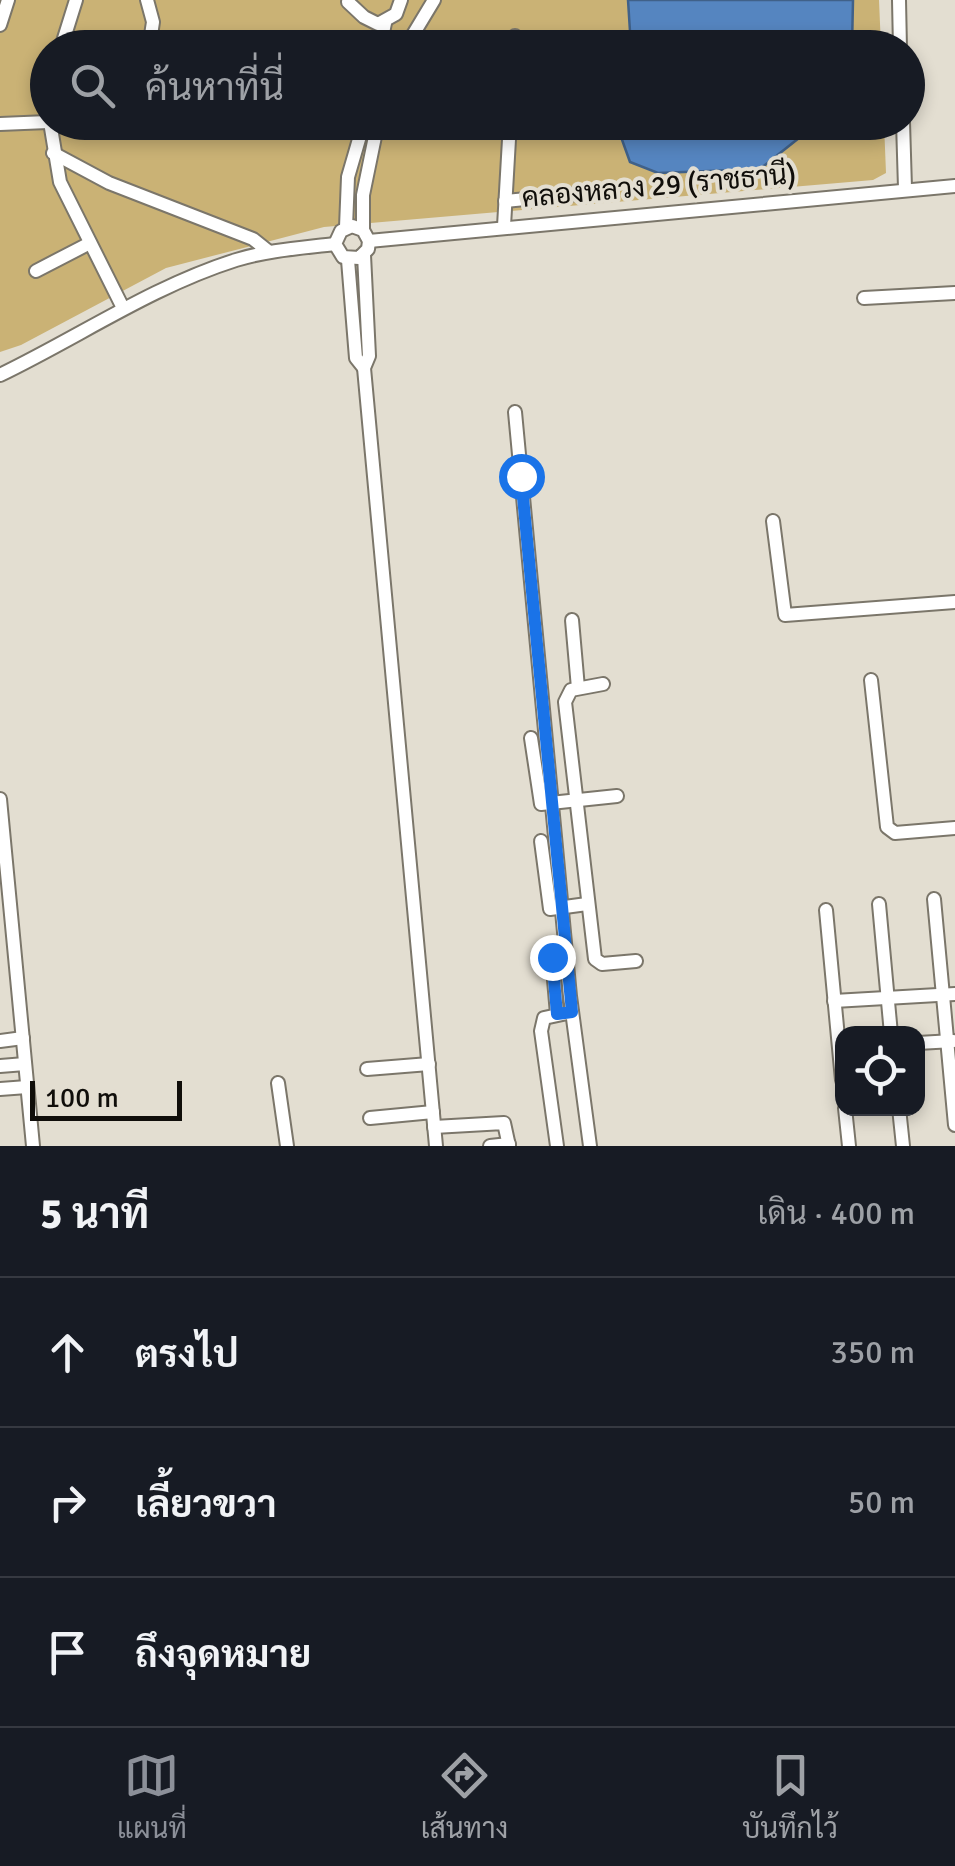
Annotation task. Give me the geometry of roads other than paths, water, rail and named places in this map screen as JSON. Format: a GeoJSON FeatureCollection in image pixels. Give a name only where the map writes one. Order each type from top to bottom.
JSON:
{"type":"FeatureCollection","features":[{"type":"Feature","properties":{"kind":"street"},"geometry":{"type":"LineString","coordinates":[[0,25],[8,0]]}},
{"type":"Feature","properties":{"kind":"street"},"geometry":{"type":"LineString","coordinates":[[67,30],[76,0]]}},
{"type":"Feature","properties":{"kind":"street"},"geometry":{"type":"LineString","coordinates":[[147,0],[152,30]]}},
{"type":"Feature","properties":{"kind":"street"},"geometry":{"type":"LineString","coordinates":[[383,30],[401,0]]}},
{"type":"Feature","properties":{"kind":"street"},"geometry":{"type":"LineString","coordinates":[[416,30],[434,0]]}},
{"type":"Feature","properties":{"kind":"street"},"geometry":{"type":"LineString","coordinates":[[899,0],[900,30]]}},
{"type":"Feature","properties":{"kind":"street"},"geometry":{"type":"LineString","coordinates":[[348,2],[364,18],[384,23]]}},
{"type":"Feature","properties":{"kind":"street"},"geometry":{"type":"LineString","coordinates":[[0,124],[30,123]]}},
{"type":"Feature","properties":{"kind":"street"},"geometry":{"type":"LineString","coordinates":[[51,140],[60,182],[123,308]]}},
{"type":"Feature","properties":{"kind":"street"},"geometry":{"type":"LineString","coordinates":[[359,140],[348,177],[346,228],[336,237],[335,244],[348,260],[356,358],[364,368]]}},
{"type":"Feature","properties":{"kind":"street"},"geometry":{"type":"LineString","coordinates":[[374,140],[363,196],[369,356],[364,368],[436,1146]]}},
{"type":"Feature","properties":{"kind":"street"},"geometry":{"type":"LineString","coordinates":[[504,226],[509,140]]}},
{"type":"Feature","properties":{"kind":"street"},"geometry":{"type":"LineString","coordinates":[[904,140],[905,188]]}},
{"type":"Feature","properties":{"kind":"street"},"geometry":{"type":"LineString","coordinates":[[53,153],[109,183],[253,240],[268,252]]}},
{"type":"Feature","properties":{"kind":"street","name":"คลองหลวง 29 (ราชธานี)"},"geometry":{"type":"LineString","coordinates":[[365,242],[955,186]]}},
{"type":"Feature","properties":{"kind":"street"},"geometry":{"type":"LineString","coordinates":[[505,202],[608,191]]}},
{"type":"Feature","properties":{"kind":"street"},"geometry":{"type":"LineString","coordinates":[[346,228],[365,242]]}},
{"type":"Feature","properties":{"kind":"street"},"geometry":{"type":"LineString","coordinates":[[348,260],[365,242]]}},
{"type":"Feature","properties":{"kind":"street"},"geometry":{"type":"LineString","coordinates":[[36,270],[90,243]]}},
{"type":"Feature","properties":{"kind":"street"},"geometry":{"type":"LineString","coordinates":[[0,375],[123,308],[202,272],[268,252],[335,244]]}},
{"type":"Feature","properties":{"kind":"street"},"geometry":{"type":"LineString","coordinates":[[864,298],[955,293]]}},
{"type":"Feature","properties":{"kind":"street"},"geometry":{"type":"LineString","coordinates":[[514,412],[562,908],[564,1013]]}},
{"type":"Feature","properties":{"kind":"street"},"geometry":{"type":"LineString","coordinates":[[773,521],[785,615],[955,602]]}},
{"type":"Feature","properties":{"kind":"street"},"geometry":{"type":"LineString","coordinates":[[572,620],[578,688]]}},
{"type":"Feature","properties":{"kind":"street"},"geometry":{"type":"LineString","coordinates":[[872,680],[887,828],[894,832],[955,828]]}},
{"type":"Feature","properties":{"kind":"street"},"geometry":{"type":"LineString","coordinates":[[603,684],[571,690],[565,702],[574,800],[596,962],[636,961]]}},
{"type":"Feature","properties":{"kind":"street"},"geometry":{"type":"LineString","coordinates":[[542,704],[565,702]]}},
{"type":"Feature","properties":{"kind":"street"},"geometry":{"type":"LineString","coordinates":[[531,738],[538,802],[617,796]]}},
{"type":"Feature","properties":{"kind":"street"},"geometry":{"type":"LineString","coordinates":[[0,799],[32,1146]]}},
{"type":"Feature","properties":{"kind":"street"},"geometry":{"type":"LineString","coordinates":[[541,841],[548,905],[552,910],[587,904]]}},
{"type":"Feature","properties":{"kind":"street"},"geometry":{"type":"LineString","coordinates":[[934,899],[948,994],[955,1125]]}},
{"type":"Feature","properties":{"kind":"street"},"geometry":{"type":"LineString","coordinates":[[879,904],[890,1026]]}},
{"type":"Feature","properties":{"kind":"street"},"geometry":{"type":"LineString","coordinates":[[826,910],[838,1026]]}},
{"type":"Feature","properties":{"kind":"street"},"geometry":{"type":"LineString","coordinates":[[552,957],[590,1146]]}},
{"type":"Feature","properties":{"kind":"street"},"geometry":{"type":"LineString","coordinates":[[834,1001],[948,994]]}},
{"type":"Feature","properties":{"kind":"street"},"geometry":{"type":"LineString","coordinates":[[556,1146],[541,1031],[544,1018],[564,1013]]}},
{"type":"Feature","properties":{"kind":"street"},"geometry":{"type":"LineString","coordinates":[[0,1040],[23,1038]]}},
{"type":"Feature","properties":{"kind":"street"},"geometry":{"type":"LineString","coordinates":[[925,1043],[951,1041]]}},
{"type":"Feature","properties":{"kind":"street"},"geometry":{"type":"LineString","coordinates":[[0,1066],[25,1064]]}},
{"type":"Feature","properties":{"kind":"street"},"geometry":{"type":"LineString","coordinates":[[367,1069],[429,1064]]}},
{"type":"Feature","properties":{"kind":"street"},"geometry":{"type":"LineString","coordinates":[[278,1082],[287,1146]]}},
{"type":"Feature","properties":{"kind":"street"},"geometry":{"type":"LineString","coordinates":[[0,1090],[27,1086]]}},
{"type":"Feature","properties":{"kind":"street"},"geometry":{"type":"LineString","coordinates":[[370,1118],[433,1112]]}},
{"type":"Feature","properties":{"kind":"street"},"geometry":{"type":"LineString","coordinates":[[846,1116],[848,1146]]}},
{"type":"Feature","properties":{"kind":"street"},"geometry":{"type":"LineString","coordinates":[[900,1116],[903,1146]]}},
{"type":"Feature","properties":{"kind":"street"},"geometry":{"type":"LineString","coordinates":[[434,1127],[504,1122],[509,1145],[490,1146]]}},
{"type":"Feature","properties":{"kind":"water"},"geometry":{"type":"Polygon","coordinates":[[[628,0],[853,0],[852,30],[630,30],[628,0]]]}},
{"type":"Feature","properties":{"kind":"water"},"geometry":{"type":"Polygon","coordinates":[[[622,140],[796,140],[760,169],[658,173],[630,162],[622,140]]]}}]}
